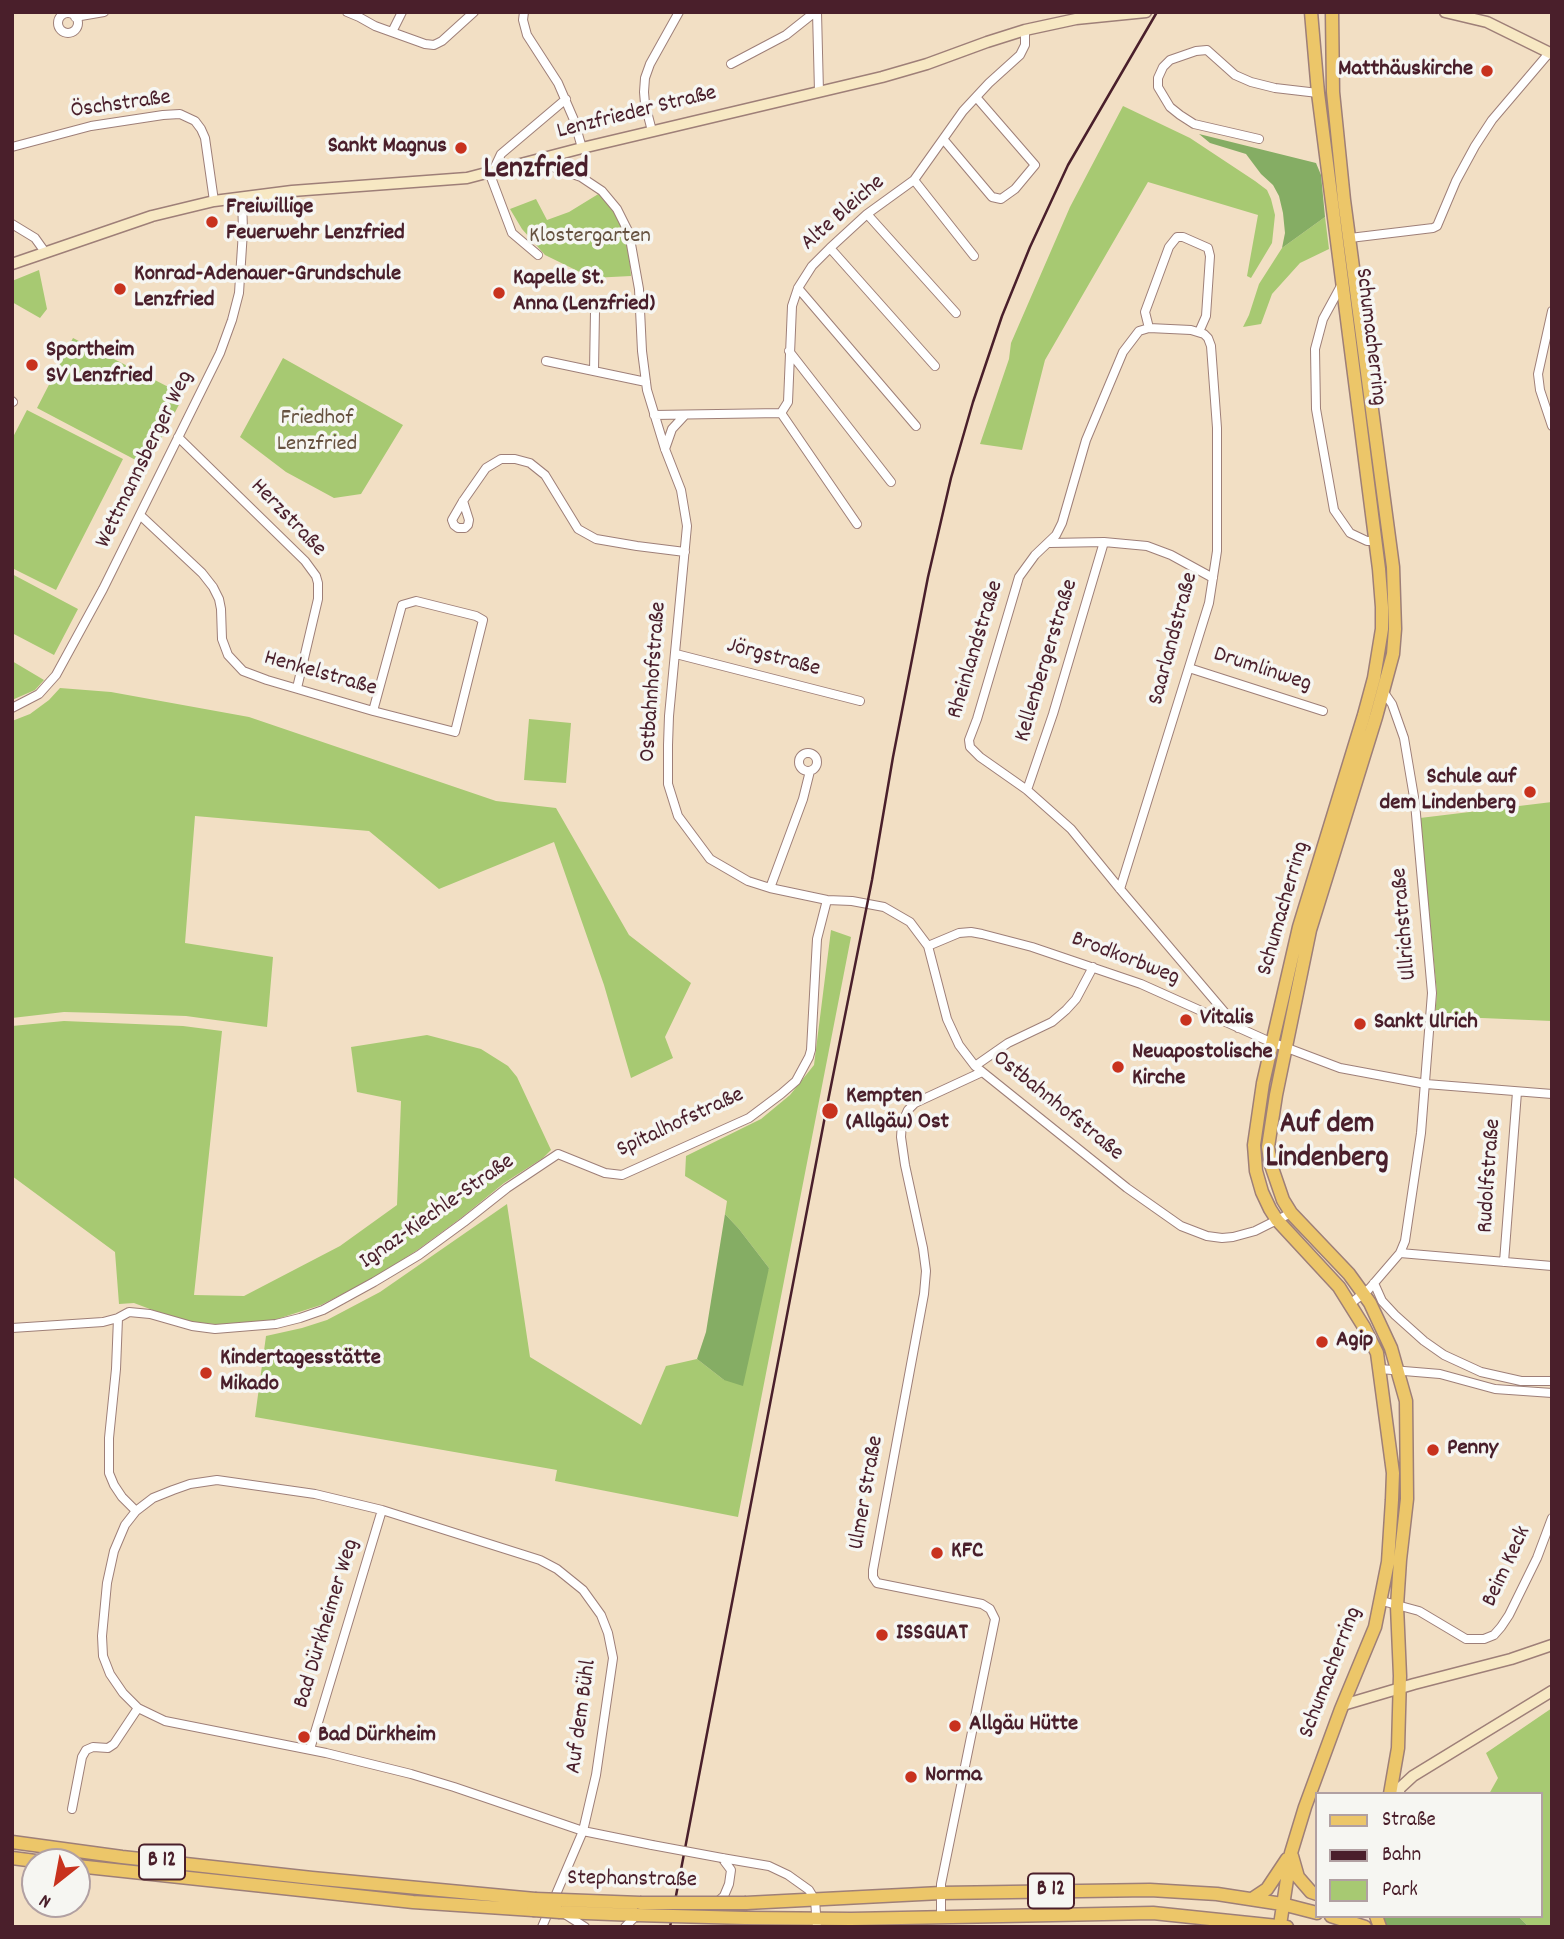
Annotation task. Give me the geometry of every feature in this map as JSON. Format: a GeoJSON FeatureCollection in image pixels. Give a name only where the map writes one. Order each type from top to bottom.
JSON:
{"type":"FeatureCollection","features":[{"type":"Feature","properties":{"kind":"main road","name":"Schumacherring"},"geometry":{"type":"LineString","coordinates":[[1311,12],[1318,93],[1382,607],[1382,629],[1370,716]]}},
{"type":"Feature","properties":{"kind":"main road","name":"Schumacherring"},"geometry":{"type":"LineString","coordinates":[[1291,1853],[1315,1778],[1375,1627],[1382,1601],[1388,1562],[1393,1473],[1380,1369],[1373,1345],[1350,1304],[1330,1277],[1278,1220],[1262,1192],[1256,1171],[1254,1145],[1256,1118],[1298,927],[1370,716],[1383,691],[1393,654],[1395,629],[1393,567],[1350,238],[1334,92],[1332,12]]}},
{"type":"Feature","properties":{"kind":"main road","name":"Schumacherring"},"geometry":{"type":"LineString","coordinates":[[1364,734],[1310,930],[1285,1048],[1268,1147],[1276,1184],[1291,1213],[1364,1293],[1391,1348],[1406,1401],[1408,1477],[1397,1606],[1398,1748],[1390,1792]]}},
{"type":"Feature","properties":{"kind":"main road","name":"Stephanstraße"},"geometry":{"type":"LineString","coordinates":[[12,1842],[311,1885],[332,1894],[413,1902],[639,1909],[817,1923],[941,1916],[1153,1913],[1225,1919]]}},
{"type":"Feature","properties":{"kind":"main road"},"geometry":{"type":"LineString","coordinates":[[1291,1853],[1298,1877],[1311,1892],[1316,1894]]}},
{"type":"Feature","properties":{"kind":"main road"},"geometry":{"type":"LineString","coordinates":[[1252,1899],[1267,1889],[1291,1853]]}},
{"type":"Feature","properties":{"kind":"main road"},"geometry":{"type":"LineString","coordinates":[[1282,1926],[1282,1904],[1291,1853]]}},
{"type":"Feature","properties":{"kind":"main road","name":"Stephanstraße"},"geometry":{"type":"LineString","coordinates":[[91,1867],[311,1885],[334,1880],[534,1905]]}},
{"type":"Feature","properties":{"kind":"main road","name":"Stephanstraße"},"geometry":{"type":"LineString","coordinates":[[639,1909],[941,1892],[1150,1890],[1252,1899]]}},
{"type":"Feature","properties":{"kind":"main road","name":"B 12"},"geometry":{"type":"LineString","coordinates":[[1252,1899],[1316,1913]]}},
{"type":"Feature","properties":{"kind":"main road","name":"B 12"},"geometry":{"type":"LineString","coordinates":[[1225,1919],[1282,1926]]}},
{"type":"Feature","properties":{"kind":"main road"},"geometry":{"type":"LineString","coordinates":[[1338,1920],[1365,1927]]}},
{"type":"Feature","properties":{"kind":"street"},"geometry":{"type":"LineString","coordinates":[[75,17],[104,12]]}},
{"type":"Feature","properties":{"kind":"street"},"geometry":{"type":"LineString","coordinates":[[347,12],[391,32],[434,45],[474,12]]}},
{"type":"Feature","properties":{"kind":"street"},"geometry":{"type":"LineString","coordinates":[[391,32],[402,12]]}},
{"type":"Feature","properties":{"kind":"street"},"geometry":{"type":"LineString","coordinates":[[652,131],[645,104],[645,78],[679,12]]}},
{"type":"Feature","properties":{"kind":"street"},"geometry":{"type":"LineString","coordinates":[[732,64],[786,35],[816,12]]}},
{"type":"Feature","properties":{"kind":"street"},"geometry":{"type":"LineString","coordinates":[[816,12],[819,92]]}},
{"type":"Feature","properties":{"kind":"street","name":"Lenzfrieder Straße"},"geometry":{"type":"LineString","coordinates":[[12,264],[152,216],[214,201],[292,191],[467,178],[927,64],[1025,30],[1076,19],[1146,12]]}},
{"type":"Feature","properties":{"kind":"street"},"geometry":{"type":"LineString","coordinates":[[1350,238],[1437,226],[1456,181],[1492,120],[1550,54],[1487,22],[1445,12]]}},
{"type":"Feature","properties":{"kind":"street"},"geometry":{"type":"LineString","coordinates":[[522,15],[527,35],[566,99],[582,148]]}},
{"type":"Feature","properties":{"kind":"street","name":"Alte Bleiche"},"geometry":{"type":"LineString","coordinates":[[781,413],[788,402],[792,306],[798,288],[812,266],[867,214],[914,180],[963,111],[1020,55],[1025,45],[1025,30]]}},
{"type":"Feature","properties":{"kind":"street"},"geometry":{"type":"LineString","coordinates":[[1259,139],[1194,124],[1180,116],[1170,107],[1158,88],[1158,78],[1163,67],[1170,60],[1207,50],[1235,75],[1251,82],[1318,93]]}},
{"type":"Feature","properties":{"kind":"street"},"geometry":{"type":"LineString","coordinates":[[944,140],[992,197],[1001,199],[1015,189],[1035,165],[976,97]]}},
{"type":"Feature","properties":{"kind":"street"},"geometry":{"type":"LineString","coordinates":[[538,255],[512,233],[491,172],[501,154],[566,99]]}},
{"type":"Feature","properties":{"kind":"street","name":"Öschstraße"},"geometry":{"type":"LineString","coordinates":[[12,146],[91,126],[163,114],[180,114],[195,121],[205,138],[214,201]]}},
{"type":"Feature","properties":{"kind":"street","name":"Ostbahnhofstraße"},"geometry":{"type":"LineString","coordinates":[[555,168],[581,177],[602,191],[618,209],[629,233],[639,289],[646,382],[665,449],[681,489],[687,526],[668,716],[668,784],[678,816],[710,859],[748,881],[827,900],[884,907],[910,922],[928,946],[947,1020],[959,1045],[978,1069],[1127,1188],[1181,1226],[1207,1236],[1233,1237],[1255,1231],[1291,1213]]}},
{"type":"Feature","properties":{"kind":"street"},"geometry":{"type":"LineString","coordinates":[[914,180],[974,256]]}},
{"type":"Feature","properties":{"kind":"street","name":"Wettmannsberger Weg"},"geometry":{"type":"LineString","coordinates":[[12,708],[39,694],[55,676],[103,589],[220,353],[236,304],[241,269],[242,197]]}},
{"type":"Feature","properties":{"kind":"street"},"geometry":{"type":"LineString","coordinates":[[867,214],[956,313]]}},
{"type":"Feature","properties":{"kind":"street"},"geometry":{"type":"LineString","coordinates":[[12,224],[35,238],[45,253]]}},
{"type":"Feature","properties":{"kind":"street"},"geometry":{"type":"LineString","coordinates":[[1177,237],[1208,248],[1210,256],[1206,316],[1199,332],[1181,328],[1149,327],[1145,312],[1169,247],[1177,237]]}},
{"type":"Feature","properties":{"kind":"street"},"geometry":{"type":"LineString","coordinates":[[830,248],[935,366]]}},
{"type":"Feature","properties":{"kind":"street"},"geometry":{"type":"LineString","coordinates":[[1342,284],[1323,319],[1315,349],[1316,409],[1334,510],[1350,533],[1367,541],[1374,541]]}},
{"type":"Feature","properties":{"kind":"street"},"geometry":{"type":"LineString","coordinates":[[798,288],[916,426]]}},
{"type":"Feature","properties":{"kind":"street"},"geometry":{"type":"LineString","coordinates":[[594,371],[595,311]]}},
{"type":"Feature","properties":{"kind":"street"},"geometry":{"type":"LineString","coordinates":[[1552,311],[1538,374],[1541,394],[1552,426]]}},
{"type":"Feature","properties":{"kind":"street","name":"Rheinlandstraße"},"geometry":{"type":"LineString","coordinates":[[1149,327],[1139,331],[1123,352],[1108,385],[1086,440],[1062,523],[1049,543],[1035,555],[1019,577],[969,740],[970,747],[980,757],[1027,790],[1071,829],[1238,1028]]}},
{"type":"Feature","properties":{"kind":"street","name":"Saarlandstraße"},"geometry":{"type":"LineString","coordinates":[[1120,889],[1209,603],[1217,551],[1217,428],[1211,346],[1208,338],[1199,332]]}},
{"type":"Feature","properties":{"kind":"street"},"geometry":{"type":"LineString","coordinates":[[789,351],[891,482]]}},
{"type":"Feature","properties":{"kind":"street"},"geometry":{"type":"LineString","coordinates":[[546,361],[646,382]]}},
{"type":"Feature","properties":{"kind":"street"},"geometry":{"type":"LineString","coordinates":[[654,415],[781,413],[857,524]]}},
{"type":"Feature","properties":{"kind":"street"},"geometry":{"type":"LineString","coordinates":[[665,449],[669,434],[685,415]]}},
{"type":"Feature","properties":{"kind":"street","name":"Herzstraße"},"geometry":{"type":"LineString","coordinates":[[178,437],[306,561],[316,576],[318,599],[297,688]]}},
{"type":"Feature","properties":{"kind":"street"},"geometry":{"type":"LineString","coordinates":[[463,501],[486,468],[501,459],[515,459],[530,463],[545,475],[578,528],[596,539],[685,552]]}},
{"type":"Feature","properties":{"kind":"street","name":"Henkelstraße"},"geometry":{"type":"LineString","coordinates":[[140,515],[202,573],[213,587],[219,599],[222,639],[228,655],[243,671],[297,688],[373,710],[455,733],[483,621],[476,616],[416,601],[402,605],[373,710]]}},
{"type":"Feature","properties":{"kind":"street"},"geometry":{"type":"LineString","coordinates":[[1049,543],[1104,542],[1147,546],[1171,555],[1213,578]]}},
{"type":"Feature","properties":{"kind":"street","name":"Kellenbergerstraße"},"geometry":{"type":"LineString","coordinates":[[1027,790],[1053,714],[1104,542]]}},
{"type":"Feature","properties":{"kind":"street","name":"Jörgstraße"},"geometry":{"type":"LineString","coordinates":[[676,654],[860,702]]}},
{"type":"Feature","properties":{"kind":"street","name":"Drumlinweg"},"geometry":{"type":"LineString","coordinates":[[1189,668],[1323,711]]}},
{"type":"Feature","properties":{"kind":"street","name":"Ullrichstraße"},"geometry":{"type":"LineString","coordinates":[[1350,1304],[1374,1283],[1400,1253],[1405,1241],[1421,1133],[1432,993],[1415,803],[1404,738],[1392,704],[1383,691]]}},
{"type":"Feature","properties":{"kind":"street"},"geometry":{"type":"LineString","coordinates":[[770,888],[803,799],[810,771]]}},
{"type":"Feature","properties":{"kind":"street","name":"Spitalhofstraße"},"geometry":{"type":"LineString","coordinates":[[558,1154],[605,1173],[622,1175],[749,1118],[796,1081],[811,1050],[817,939],[827,900]]}},
{"type":"Feature","properties":{"kind":"street","name":"Brodkorbweg"},"geometry":{"type":"LineString","coordinates":[[928,946],[960,933],[971,932],[1032,947],[1142,984],[1285,1048],[1340,1068],[1426,1084],[1552,1094]]}},
{"type":"Feature","properties":{"kind":"street"},"geometry":{"type":"LineString","coordinates":[[978,1069],[1008,1043],[1052,1022],[1066,1010],[1076,999],[1093,967]]}},
{"type":"Feature","properties":{"kind":"street","name":"Ulmer Straße"},"geometry":{"type":"LineString","coordinates":[[941,1916],[941,1884],[995,1619],[990,1609],[982,1604],[877,1583],[873,1570],[926,1271],[905,1165],[902,1123],[915,1103],[978,1069]]}},
{"type":"Feature","properties":{"kind":"street","name":"Rudolfstraße"},"geometry":{"type":"LineString","coordinates":[[1504,1262],[1517,1092]]}},
{"type":"Feature","properties":{"kind":"street","name":"Ignaz-Kiechle-Straße"},"geometry":{"type":"LineString","coordinates":[[12,1328],[103,1322],[138,1311],[192,1326],[215,1329],[276,1324],[300,1318],[323,1310],[419,1255],[507,1188],[558,1154]]}},
{"type":"Feature","properties":{"kind":"street"},"geometry":{"type":"LineString","coordinates":[[1400,1253],[1552,1266]]}},
{"type":"Feature","properties":{"kind":"street"},"geometry":{"type":"LineString","coordinates":[[1374,1283],[1382,1301],[1395,1315],[1444,1355],[1481,1372],[1521,1381],[1552,1381]]}},
{"type":"Feature","properties":{"kind":"street"},"geometry":{"type":"LineString","coordinates":[[118,1318],[108,1473],[122,1497],[136,1511]]}},
{"type":"Feature","properties":{"kind":"street"},"geometry":{"type":"LineString","coordinates":[[1380,1369],[1440,1374],[1494,1389],[1552,1393]]}},
{"type":"Feature","properties":{"kind":"street","name":"Auf dem Bühl"},"geometry":{"type":"LineString","coordinates":[[217,1480],[315,1494],[383,1510],[540,1560],[574,1581],[588,1595],[601,1615],[613,1658],[596,1775],[583,1831],[441,1783],[310,1749],[165,1721],[138,1709],[110,1674],[103,1656],[102,1636],[107,1583],[114,1551],[125,1525],[136,1511],[173,1490],[217,1480]]}},
{"type":"Feature","properties":{"kind":"street","name":"Bad Dürkheimer Weg"},"geometry":{"type":"LineString","coordinates":[[310,1749],[383,1510]]}},
{"type":"Feature","properties":{"kind":"street","name":"Beim Keck"},"geometry":{"type":"LineString","coordinates":[[1382,1601],[1419,1611],[1466,1639],[1484,1639],[1494,1635],[1509,1615],[1537,1559],[1552,1518]]}},
{"type":"Feature","properties":{"kind":"street"},"geometry":{"type":"LineString","coordinates":[[1343,1705],[1511,1659],[1552,1645]]}},
{"type":"Feature","properties":{"kind":"street"},"geometry":{"type":"LineString","coordinates":[[1399,1792],[1413,1776],[1552,1691]]}},
{"type":"Feature","properties":{"kind":"street"},"geometry":{"type":"LineString","coordinates":[[72,1809],[80,1763],[86,1750],[93,1747],[108,1748],[114,1744],[138,1709]]}},
{"type":"Feature","properties":{"kind":"street"},"geometry":{"type":"LineString","coordinates":[[542,1927],[583,1831],[769,1866],[789,1875],[809,1890],[815,1899],[817,1923]]}},
{"type":"Feature","properties":{"kind":"street"},"geometry":{"type":"LineString","coordinates":[[716,1903],[724,1896],[729,1884],[730,1870],[722,1858]]}},
{"type":"Feature","properties":{"kind":"street"},"geometry":{"type":"LineString","coordinates":[[561,1906],[584,1927]]}},
{"type":"Feature","properties":{"kind":"street"},"geometry":{"type":"LineString","coordinates":[[625,1927],[639,1909]]}},
{"type":"Feature","properties":{"kind":"street"},"geometry":{"type":"LineString","coordinates":[[1225,1919],[1240,1927]]}},
{"type":"Feature","properties":{"kind":"green space"},"geometry":{"type":"Polygon","coordinates":[[[1123,106],[1190,138],[1267,190],[1275,215],[1272,243],[1251,278],[1247,276],[1258,215],[1148,182],[1045,360],[1022,450],[980,444],[1009,359],[1011,343],[1070,207],[1123,106]]]}},
{"type":"Feature","properties":{"kind":"green space"},"geometry":{"type":"Polygon","coordinates":[[[1199,134],[1316,163],[1321,175],[1325,217],[1282,248],[1285,233],[1283,213],[1273,185],[1246,154],[1210,143],[1199,134]]]}},
{"type":"Feature","properties":{"kind":"green space","name":"Klostergarten"},"geometry":{"type":"Polygon","coordinates":[[[600,193],[616,211],[627,233],[631,276],[592,278],[545,255],[522,229],[510,209],[536,199],[547,220],[569,212],[600,193]]]}},
{"type":"Feature","properties":{"kind":"green space"},"geometry":{"type":"Polygon","coordinates":[[[1325,217],[1329,249],[1300,263],[1272,294],[1261,324],[1243,327],[1259,284],[1282,248],[1325,217]]]}},
{"type":"Feature","properties":{"kind":"green space"},"geometry":{"type":"Polygon","coordinates":[[[39,270],[47,309],[40,318],[12,302],[12,281],[39,270]]]}},
{"type":"Feature","properties":{"kind":"green space"},"geometry":{"type":"Polygon","coordinates":[[[73,338],[184,395],[147,466],[37,408],[73,338]]]}},
{"type":"Feature","properties":{"kind":"green space","name":"Friedhof Lenzfried"},"geometry":{"type":"Polygon","coordinates":[[[283,358],[403,425],[361,494],[334,498],[286,472],[240,437],[283,358]]]}},
{"type":"Feature","properties":{"kind":"green space"},"geometry":{"type":"Polygon","coordinates":[[[27,410],[123,459],[56,590],[12,568],[12,439],[27,410]]]}},
{"type":"Feature","properties":{"kind":"green space"},"geometry":{"type":"Polygon","coordinates":[[[12,574],[78,609],[54,655],[12,633],[12,574]]]}},
{"type":"Feature","properties":{"kind":"green space"},"geometry":{"type":"Polygon","coordinates":[[[12,661],[44,680],[35,690],[12,700],[12,661]]]}},
{"type":"Feature","properties":{"kind":"green space"},"geometry":{"type":"Polygon","coordinates":[[[60,688],[111,692],[249,717],[496,801],[556,808],[629,935],[691,983],[665,1037],[673,1058],[631,1078],[604,985],[554,842],[439,889],[369,831],[195,816],[185,943],[273,957],[267,1027],[186,1016],[104,1013],[64,1012],[12,1018],[12,721],[30,714],[60,688]]]}},
{"type":"Feature","properties":{"kind":"green space"},"geometry":{"type":"Polygon","coordinates":[[[529,719],[571,723],[566,783],[524,780],[529,719]]]}},
{"type":"Feature","properties":{"kind":"green space"},"geometry":{"type":"Polygon","coordinates":[[[1552,802],[1552,1021],[1435,1016],[1437,993],[1420,818],[1552,802]]]}},
{"type":"Feature","properties":{"kind":"green space"},"geometry":{"type":"Polygon","coordinates":[[[831,930],[851,937],[738,1517],[555,1481],[557,1470],[255,1417],[266,1336],[327,1320],[380,1292],[507,1204],[530,1357],[641,1425],[666,1366],[697,1359],[724,1380],[769,1268],[725,1214],[727,1201],[685,1176],[686,1156],[761,1119],[790,1095],[814,1065],[831,930]]]}},
{"type":"Feature","properties":{"kind":"green space"},"geometry":{"type":"Polygon","coordinates":[[[64,1021],[183,1026],[222,1031],[194,1295],[244,1296],[340,1246],[397,1205],[401,1101],[357,1092],[351,1047],[427,1035],[481,1049],[508,1066],[517,1077],[551,1150],[416,1251],[372,1279],[321,1305],[274,1320],[239,1325],[192,1323],[134,1303],[119,1304],[115,1252],[12,1176],[12,1026],[64,1021]]]}},
{"type":"Feature","properties":{"kind":"green space"},"geometry":{"type":"Polygon","coordinates":[[[725,1214],[769,1268],[743,1386],[724,1380],[697,1359],[706,1332],[725,1214]]]}},
{"type":"Feature","properties":{"kind":"green space"},"geometry":{"type":"Polygon","coordinates":[[[1552,1708],[1552,1927],[1529,1927],[1520,1918],[1543,1918],[1543,1792],[1490,1792],[1498,1778],[1486,1753],[1552,1708]]]}},
{"type":"Feature","properties":{"kind":"green space"},"geometry":{"type":"Polygon","coordinates":[[[1374,1918],[1520,1918],[1529,1927],[1370,1927],[1374,1918]]]}},
{"type":"Feature","properties":{"kind":"railway"},"geometry":{"type":"LineString","coordinates":[[670,1927],[872,880],[893,757],[928,577],[951,478],[1002,316],[1030,247],[1068,165],[1157,12]]}},
{"type":"Feature","properties":{"kind":"place","name":"Matthäuskirche"},"geometry":{"type":"Point","coordinates":[1487,71]}},
{"type":"Feature","properties":{"kind":"place","name":"Sankt Magnus"},"geometry":{"type":"Point","coordinates":[461,148]}},
{"type":"Feature","properties":{"kind":"place","name":"Freiwillige Feuerwehr Lenzfried"},"geometry":{"type":"Point","coordinates":[212,222]}},
{"type":"Feature","properties":{"kind":"place","name":"Konrad-Adenauer-Grundschule Lenzfried"},"geometry":{"type":"Point","coordinates":[120,289]}},
{"type":"Feature","properties":{"kind":"place","name":"Kapelle St. Anna (Lenzfried)"},"geometry":{"type":"Point","coordinates":[499,293]}},
{"type":"Feature","properties":{"kind":"place","name":"Sportheim SV Lenzfried"},"geometry":{"type":"Point","coordinates":[32,365]}},
{"type":"Feature","properties":{"kind":"place","name":"Schule auf dem Lindenberg"},"geometry":{"type":"Point","coordinates":[1530,792]}},
{"type":"Feature","properties":{"kind":"place","name":"Vitalis"},"geometry":{"type":"Point","coordinates":[1186,1020]}},
{"type":"Feature","properties":{"kind":"place","name":"Sankt Ulrich"},"geometry":{"type":"Point","coordinates":[1360,1024]}},
{"type":"Feature","properties":{"kind":"place","name":"Neuapostolische Kirche"},"geometry":{"type":"Point","coordinates":[1118,1067]}},
{"type":"Feature","properties":{"kind":"place","name":"Kempten (Allgäu) Ost"},"geometry":{"type":"Point","coordinates":[830,1111]}},
{"type":"Feature","properties":{"kind":"place","name":"Agip"},"geometry":{"type":"Point","coordinates":[1322,1342]}},
{"type":"Feature","properties":{"kind":"place","name":"Kindertagesstätte Mikado"},"geometry":{"type":"Point","coordinates":[206,1373]}},
{"type":"Feature","properties":{"kind":"place","name":"Penny"},"geometry":{"type":"Point","coordinates":[1433,1450]}},
{"type":"Feature","properties":{"kind":"place","name":"KFC"},"geometry":{"type":"Point","coordinates":[937,1553]}},
{"type":"Feature","properties":{"kind":"place","name":"ISSGUAT"},"geometry":{"type":"Point","coordinates":[882,1635]}},
{"type":"Feature","properties":{"kind":"place","name":"Allgäu Hütte"},"geometry":{"type":"Point","coordinates":[955,1726]}},
{"type":"Feature","properties":{"kind":"place","name":"Bad Dürkheim"},"geometry":{"type":"Point","coordinates":[304,1737]}},
{"type":"Feature","properties":{"kind":"place","name":"Norma"},"geometry":{"type":"Point","coordinates":[911,1777]}},
{"type":"Feature","properties":{"kind":"district","name":"Lenzfried"},"geometry":{"type":"Point","coordinates":[536,172]}},
{"type":"Feature","properties":{"kind":"district","name":"Auf dem Lindenberg"},"geometry":{"type":"Point","coordinates":[1327,1144]}}]}
